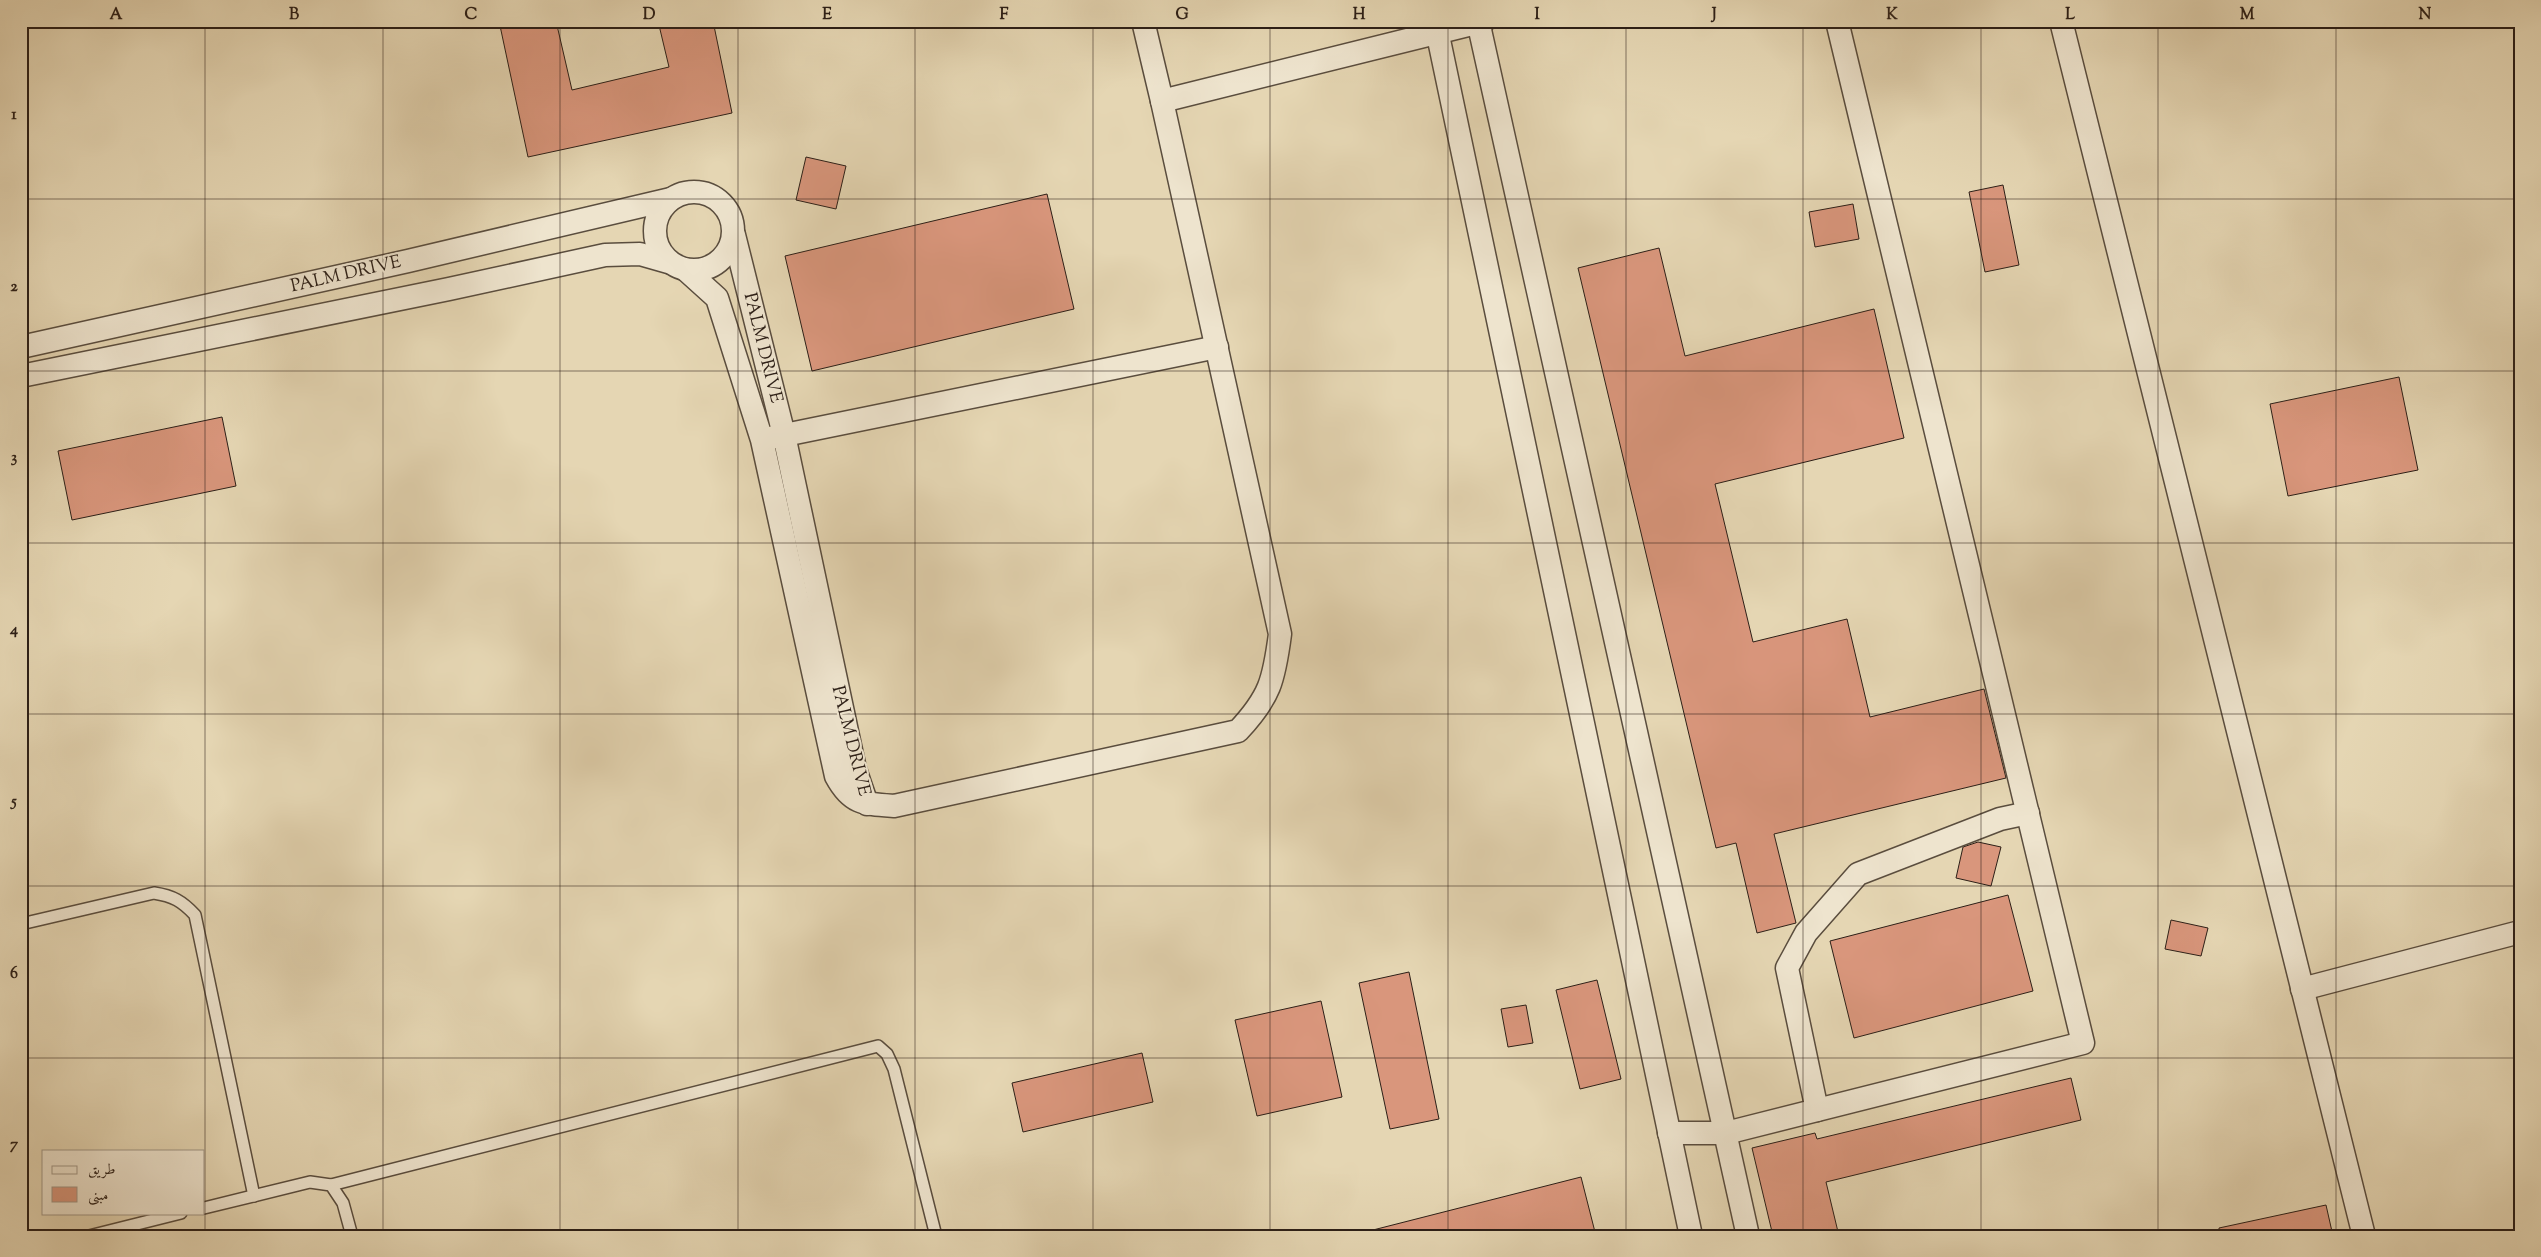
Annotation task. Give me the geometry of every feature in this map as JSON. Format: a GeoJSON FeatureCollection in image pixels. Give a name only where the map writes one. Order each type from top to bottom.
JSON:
{"type":"FeatureCollection","features":[{"type":"Feature","properties":{"kind":"street"},"geometry":{"type":"LineString","coordinates":[[773,438],[1217,347],[1143,21]]}},
{"type":"Feature","properties":{"kind":"street"},"geometry":{"type":"LineString","coordinates":[[1669,1133],[1726,1133],[2084,1043],[1837,21]]}},
{"type":"Feature","properties":{"kind":"street"},"geometry":{"type":"LineString","coordinates":[[2062,21],[2364,1236]]}},
{"type":"Feature","properties":{"kind":"street"},"geometry":{"type":"LineString","coordinates":[[1162,101],[1437,27],[1480,22],[1748,1236]]}},
{"type":"Feature","properties":{"kind":"street"},"geometry":{"type":"LineString","coordinates":[[1437,27],[1690,1236]]}},
{"type":"Feature","properties":{"kind":"street","name":"PALM DRIVE"},"geometry":{"type":"LineString","coordinates":[[21,347],[408,261],[671,199],[686,192],[707,194],[727,209],[734,235],[836,776],[845,793],[867,804],[894,806],[1238,731],[1259,709],[1275,674],[1280,634],[1217,347]]}},
{"type":"Feature","properties":{"kind":"street","name":"PALM DRIVE"},"geometry":{"type":"LineString","coordinates":[[671,199],[656,221],[655,240],[677,266],[717,298],[773,438]]}},
{"type":"Feature","properties":{"kind":"street","name":"PALM DRIVE"},"geometry":{"type":"LineString","coordinates":[[21,376],[432,293],[605,255],[640,254],[677,266],[709,268],[726,254],[734,235]]}},
{"type":"Feature","properties":{"kind":"street"},"geometry":{"type":"LineString","coordinates":[[1817,1110],[1786,968],[1806,933],[1858,874],[2000,819],[2028,813]]}},
{"type":"Feature","properties":{"kind":"street"},"geometry":{"type":"LineString","coordinates":[[2302,989],[2520,932]]}},
{"type":"Feature","properties":{"kind":"lane"},"geometry":{"type":"LineString","coordinates":[[21,924],[154,893],[171,895],[185,904],[195,915],[254,1196]]}},
{"type":"Feature","properties":{"kind":"lane"},"geometry":{"type":"LineString","coordinates":[[205,1208],[310,1182],[331,1185],[878,1046],[888,1054],[894,1069],[936,1236]]}},
{"type":"Feature","properties":{"kind":"lane"},"geometry":{"type":"LineString","coordinates":[[331,1185],[343,1202],[352,1236]]}},
{"type":"Feature","properties":{"kind":"lane"},"geometry":{"type":"LineString","coordinates":[[88,1236],[177,1214]]}},
{"type":"Feature","properties":{"kind":"building"},"geometry":{"type":"Polygon","coordinates":[[[499,21],[556,21],[572,90],[669,67],[658,21],[713,21],[732,113],[528,157],[499,21]]]}},
{"type":"Feature","properties":{"kind":"building"},"geometry":{"type":"Polygon","coordinates":[[[806,157],[846,166],[836,209],[796,200],[806,157]]]}},
{"type":"Feature","properties":{"kind":"building"},"geometry":{"type":"Polygon","coordinates":[[[2003,185],[2019,265],[1985,272],[1969,192],[2003,185]]]}},
{"type":"Feature","properties":{"kind":"building"},"geometry":{"type":"Polygon","coordinates":[[[1047,194],[1074,309],[812,371],[785,256],[1047,194]]]}},
{"type":"Feature","properties":{"kind":"building"},"geometry":{"type":"Polygon","coordinates":[[[1853,204],[1859,239],[1815,247],[1809,212],[1853,204]]]}},
{"type":"Feature","properties":{"kind":"building"},"geometry":{"type":"Polygon","coordinates":[[[1659,248],[1685,356],[1874,309],[1904,438],[1715,484],[1753,642],[1847,619],[1870,717],[1984,689],[2006,778],[1774,834],[1796,923],[1757,933],[1736,843],[1716,848],[1578,268],[1659,248]]]}},
{"type":"Feature","properties":{"kind":"building"},"geometry":{"type":"Polygon","coordinates":[[[2399,377],[2418,470],[2288,496],[2270,404],[2399,377]]]}},
{"type":"Feature","properties":{"kind":"building"},"geometry":{"type":"Polygon","coordinates":[[[222,417],[236,486],[72,520],[58,451],[222,417]]]}},
{"type":"Feature","properties":{"kind":"building"},"geometry":{"type":"Polygon","coordinates":[[[1978,842],[2001,847],[1991,886],[1956,878],[1963,847],[1978,842]]]}},
{"type":"Feature","properties":{"kind":"building"},"geometry":{"type":"Polygon","coordinates":[[[2008,895],[2033,991],[1854,1038],[1830,941],[2008,895]]]}},
{"type":"Feature","properties":{"kind":"building"},"geometry":{"type":"Polygon","coordinates":[[[2171,920],[2208,928],[2201,956],[2165,949],[2171,920]]]}},
{"type":"Feature","properties":{"kind":"building"},"geometry":{"type":"Polygon","coordinates":[[[1409,972],[1439,1119],[1390,1129],[1359,983],[1409,972]]]}},
{"type":"Feature","properties":{"kind":"building"},"geometry":{"type":"Polygon","coordinates":[[[1597,980],[1621,1079],[1580,1089],[1556,990],[1597,980]]]}},
{"type":"Feature","properties":{"kind":"building"},"geometry":{"type":"Polygon","coordinates":[[[1321,1001],[1342,1097],[1257,1116],[1235,1020],[1321,1001]]]}},
{"type":"Feature","properties":{"kind":"building"},"geometry":{"type":"Polygon","coordinates":[[[1526,1005],[1533,1043],[1508,1047],[1501,1009],[1526,1005]]]}},
{"type":"Feature","properties":{"kind":"building"},"geometry":{"type":"Polygon","coordinates":[[[1142,1053],[1153,1102],[1023,1132],[1012,1083],[1142,1053]]]}},
{"type":"Feature","properties":{"kind":"building"},"geometry":{"type":"Polygon","coordinates":[[[2071,1078],[2081,1120],[1826,1182],[1839,1236],[1773,1236],[1752,1148],[1815,1133],[1817,1139],[2071,1078]]]}},
{"type":"Feature","properties":{"kind":"building"},"geometry":{"type":"Polygon","coordinates":[[[1581,1177],[1596,1236],[1373,1236],[1373,1230],[1581,1177]]]}},
{"type":"Feature","properties":{"kind":"building"},"geometry":{"type":"Polygon","coordinates":[[[2326,1205],[2333,1236],[2219,1236],[2219,1228],[2326,1205]]]}}]}
